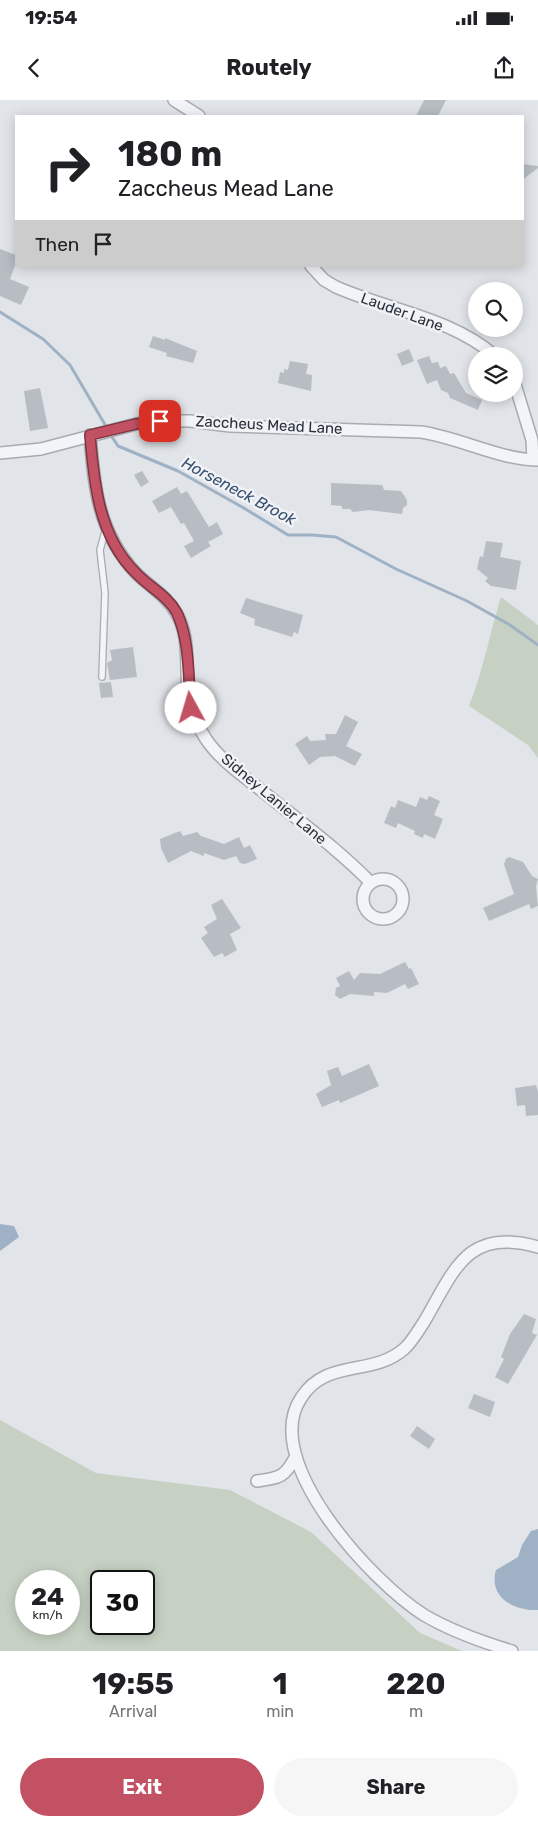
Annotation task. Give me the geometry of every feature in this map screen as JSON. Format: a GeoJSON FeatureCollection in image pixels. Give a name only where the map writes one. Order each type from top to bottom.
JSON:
{"type":"FeatureCollection","features":[{"type":"Feature","properties":{"kind":"street"},"geometry":{"type":"LineString","coordinates":[[174,100],[197,115]]}},
{"type":"Feature","properties":{"kind":"street","name":"Lauder Lane"},"geometry":{"type":"LineString","coordinates":[[313,267],[324,280],[336,287],[470,337],[483,347]]}},
{"type":"Feature","properties":{"kind":"street"},"geometry":{"type":"LineString","coordinates":[[520,402],[536,460]]}},
{"type":"Feature","properties":{"kind":"street","name":"Zaccheus Mead Lane"},"geometry":{"type":"LineString","coordinates":[[0,453],[41,448],[115,428],[160,421],[190,421],[230,426],[421,432],[445,436],[497,454],[536,460]]}},
{"type":"Feature","properties":{"kind":"street","name":"Sidney Lanier Lane"},"geometry":{"type":"LineString","coordinates":[[94,434],[92,459],[106,528],[121,556],[137,574],[163,596],[176,612],[185,638],[191,708],[206,739],[230,766],[348,860],[371,883]]}},
{"type":"Feature","properties":{"kind":"street"},"geometry":{"type":"LineString","coordinates":[[512,1651],[443,1625],[423,1614],[390,1589],[354,1554],[328,1520],[296,1456],[291,1441],[293,1411],[310,1385],[320,1377],[332,1372],[376,1363],[404,1350],[417,1334],[460,1261],[476,1248],[506,1241],[521,1242],[538,1247]]}},
{"type":"Feature","properties":{"kind":"street"},"geometry":{"type":"LineString","coordinates":[[257,1481],[277,1479],[284,1474],[296,1456]]}},
{"type":"Feature","properties":{"kind":"lane"},"geometry":{"type":"LineString","coordinates":[[102,678],[105,593],[100,550],[106,528]]}},
{"type":"Feature","properties":{"kind":"green space"},"geometry":{"type":"Polygon","coordinates":[[[501,597],[538,625],[538,758],[528,745],[469,706],[501,597]]]}},
{"type":"Feature","properties":{"kind":"green space"},"geometry":{"type":"Polygon","coordinates":[[[0,1420],[96,1473],[230,1490],[311,1532],[420,1633],[462,1651],[0,1651],[0,1420]]]}},
{"type":"Feature","properties":{"kind":"water"},"geometry":{"type":"Polygon","coordinates":[[[0,1224],[14,1226],[19,1237],[0,1251],[0,1224]]]}},
{"type":"Feature","properties":{"kind":"water"},"geometry":{"type":"Polygon","coordinates":[[[538,1529],[538,1610],[529,1610],[512,1605],[500,1595],[496,1588],[496,1570],[518,1557],[522,1545],[531,1531],[538,1529]]]}},
{"type":"Feature","properties":{"kind":"building"},"geometry":{"type":"Polygon","coordinates":[[[424,100],[446,100],[438,115],[416,115],[424,100]]]}},
{"type":"Feature","properties":{"kind":"building"},"geometry":{"type":"Polygon","coordinates":[[[524,164],[538,166],[524,178],[524,164]]]}},
{"type":"Feature","properties":{"kind":"building"},"geometry":{"type":"Polygon","coordinates":[[[0,249],[15,255],[15,266],[10,279],[29,287],[21,305],[0,296],[0,249]]]}},
{"type":"Feature","properties":{"kind":"building"},"geometry":{"type":"Polygon","coordinates":[[[153,336],[165,340],[165,338],[197,351],[193,363],[166,356],[167,353],[149,347],[153,336]]]}},
{"type":"Feature","properties":{"kind":"building"},"geometry":{"type":"Polygon","coordinates":[[[409,349],[414,361],[402,366],[397,354],[409,349]]]}},
{"type":"Feature","properties":{"kind":"building"},"geometry":{"type":"Polygon","coordinates":[[[429,356],[432,363],[438,362],[440,368],[446,366],[450,374],[454,373],[468,394],[468,402],[481,402],[478,410],[450,398],[448,393],[441,390],[437,380],[427,384],[417,360],[429,356]]]}},
{"type":"Feature","properties":{"kind":"building"},"geometry":{"type":"Polygon","coordinates":[[[290,361],[308,364],[306,374],[312,375],[311,391],[278,383],[280,372],[284,373],[284,369],[288,370],[290,361]]]}},
{"type":"Feature","properties":{"kind":"building"},"geometry":{"type":"Polygon","coordinates":[[[40,388],[48,428],[30,431],[24,391],[40,388]]]}},
{"type":"Feature","properties":{"kind":"building"},"geometry":{"type":"Polygon","coordinates":[[[142,471],[149,482],[141,487],[134,475],[142,471]]]}},
{"type":"Feature","properties":{"kind":"building"},"geometry":{"type":"Polygon","coordinates":[[[331,483],[382,485],[384,490],[401,491],[407,500],[407,505],[403,508],[402,514],[369,510],[353,512],[350,509],[342,509],[342,506],[331,505],[331,483]]]}},
{"type":"Feature","properties":{"kind":"building"},"geometry":{"type":"Polygon","coordinates":[[[177,487],[181,494],[187,491],[209,527],[217,522],[223,534],[208,542],[211,546],[191,558],[184,546],[194,541],[184,523],[181,524],[171,507],[159,513],[152,501],[177,487]]]}},
{"type":"Feature","properties":{"kind":"building"},"geometry":{"type":"Polygon","coordinates":[[[486,541],[503,543],[500,557],[521,561],[516,590],[491,586],[485,581],[488,578],[477,569],[480,556],[483,557],[486,541]]]}},
{"type":"Feature","properties":{"kind":"building"},"geometry":{"type":"Polygon","coordinates":[[[246,598],[303,615],[298,634],[294,632],[292,637],[254,625],[255,619],[240,613],[246,598]]]}},
{"type":"Feature","properties":{"kind":"building"},"geometry":{"type":"Polygon","coordinates":[[[133,647],[137,677],[110,680],[107,663],[112,660],[110,650],[133,647]]]}},
{"type":"Feature","properties":{"kind":"building"},"geometry":{"type":"Polygon","coordinates":[[[111,682],[113,697],[101,698],[99,683],[111,682]]]}},
{"type":"Feature","properties":{"kind":"building"},"geometry":{"type":"Polygon","coordinates":[[[345,715],[358,722],[346,746],[362,754],[355,766],[335,756],[320,757],[309,765],[295,744],[307,736],[310,741],[326,740],[325,734],[336,734],[345,715]]]}},
{"type":"Feature","properties":{"kind":"building"},"geometry":{"type":"Polygon","coordinates":[[[429,796],[440,801],[434,815],[443,819],[435,839],[424,834],[423,838],[414,834],[415,831],[398,823],[396,828],[384,823],[391,806],[395,808],[398,800],[416,807],[420,797],[427,800],[429,796]]]}},
{"type":"Feature","properties":{"kind":"building"},"geometry":{"type":"Polygon","coordinates":[[[180,831],[183,836],[197,832],[201,836],[224,844],[239,837],[244,848],[250,845],[257,859],[245,864],[240,863],[236,856],[224,860],[191,851],[168,863],[161,848],[160,839],[180,831]]]}},
{"type":"Feature","properties":{"kind":"building"},"geometry":{"type":"Polygon","coordinates":[[[509,857],[523,862],[532,876],[538,879],[536,886],[538,906],[531,909],[529,904],[489,921],[483,908],[514,894],[504,864],[509,857]]]}},
{"type":"Feature","properties":{"kind":"building"},"geometry":{"type":"Polygon","coordinates":[[[222,899],[241,928],[230,934],[237,950],[225,957],[222,953],[214,957],[201,938],[208,933],[204,927],[217,919],[211,905],[222,899]]]}},
{"type":"Feature","properties":{"kind":"building"},"geometry":{"type":"Polygon","coordinates":[[[405,962],[409,969],[411,968],[419,984],[408,989],[405,984],[387,993],[374,992],[374,996],[350,994],[340,999],[335,995],[336,988],[340,986],[336,978],[349,971],[354,980],[360,973],[380,974],[405,962]]]}},
{"type":"Feature","properties":{"kind":"building"},"geometry":{"type":"Polygon","coordinates":[[[369,1064],[379,1086],[340,1103],[339,1100],[322,1107],[316,1094],[331,1085],[327,1071],[338,1067],[342,1076],[369,1064]]]}},
{"type":"Feature","properties":{"kind":"building"},"geometry":{"type":"Polygon","coordinates":[[[536,1085],[538,1092],[538,1115],[526,1116],[525,1105],[517,1106],[515,1088],[536,1085]]]}},
{"type":"Feature","properties":{"kind":"building"},"geometry":{"type":"Polygon","coordinates":[[[524,1314],[536,1319],[532,1333],[537,1335],[508,1384],[495,1377],[504,1359],[501,1357],[510,1334],[524,1314]]]}},
{"type":"Feature","properties":{"kind":"building"},"geometry":{"type":"Polygon","coordinates":[[[474,1394],[495,1402],[490,1417],[468,1408],[474,1394]]]}},
{"type":"Feature","properties":{"kind":"building"},"geometry":{"type":"Polygon","coordinates":[[[417,1426],[435,1439],[429,1449],[410,1436],[417,1426]]]}},
{"type":"Feature","properties":{"kind":"waterway","name":"Horseneck Brook"},"geometry":{"type":"LineString","coordinates":[[0,312],[43,339],[70,365],[107,428]]}},
{"type":"Feature","properties":{"kind":"waterway","name":"Horseneck Brook"},"geometry":{"type":"LineString","coordinates":[[110,434],[118,446],[178,471],[288,535],[336,537],[396,569],[467,601],[510,625],[538,645]]}},
{"type":"Feature","properties":{"kind":"route"},"geometry":{"type":"LineString","coordinates":[[160,421],[136,424],[90,435],[92,459],[102,518],[110,540],[137,574],[163,596],[176,612],[185,638],[191,708]]}}]}
